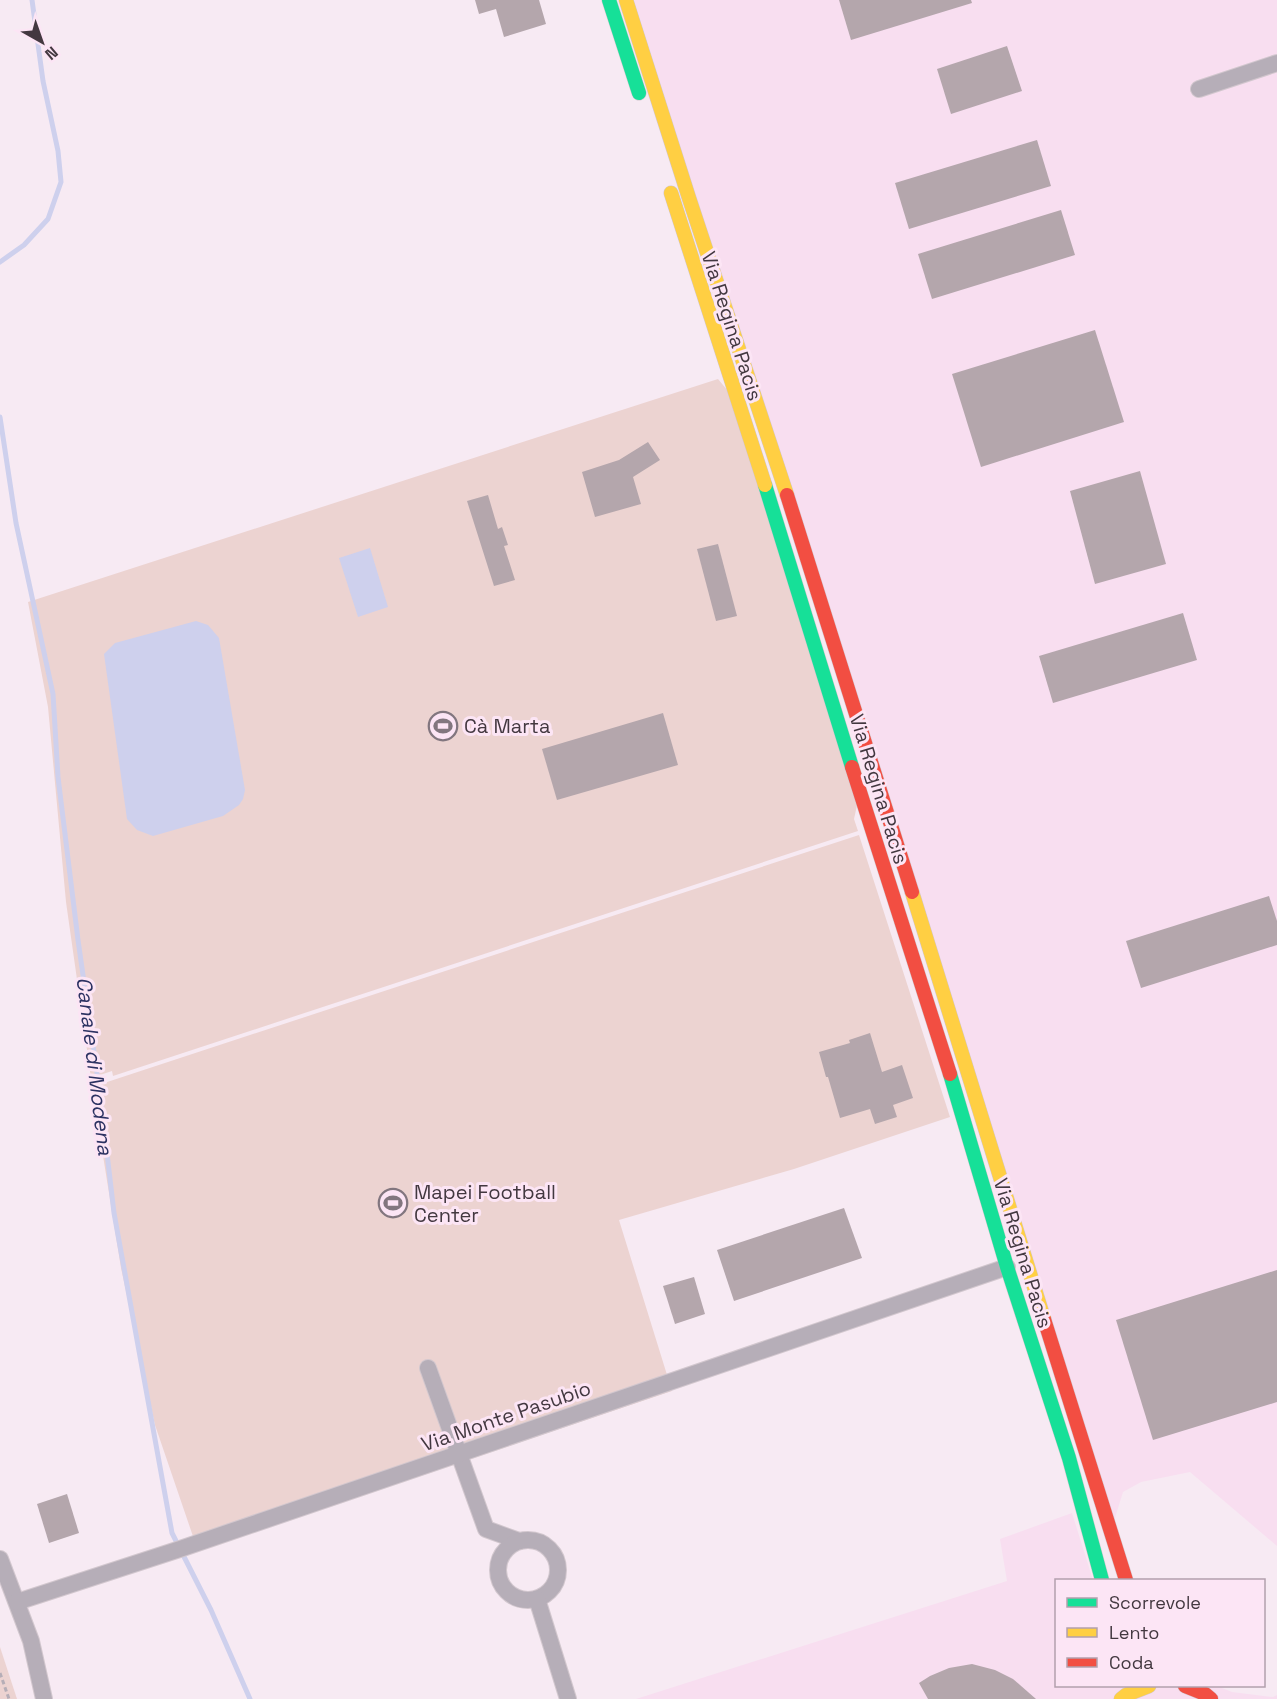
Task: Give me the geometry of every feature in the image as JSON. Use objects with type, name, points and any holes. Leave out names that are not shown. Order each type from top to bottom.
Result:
[{"type":"street","points":[[609,0],[642,102]]},
{"type":"street","name":"Via Regina Pacis","points":[[626,0],[867,746],[1125,1579]]},
{"type":"street","points":[[1199,89],[1277,63]]},
{"type":"street","name":"Via Regina Pacis","points":[[668,182],[945,1057],[1007,1267],[1069,1458],[1101,1579]]},
{"type":"street","name":"Via Monte Pasubio","points":[[17,1602],[1007,1267]]},
{"type":"street","points":[[428,1368],[486,1529],[519,1541]]},
{"type":"street","points":[[529,1539],[539,1541],[548,1547],[558,1562],[559,1572],[552,1589],[537,1599],[516,1598],[507,1592],[497,1574],[502,1553],[509,1545],[519,1541],[529,1539]]},
{"type":"street","points":[[0,1559],[31,1641],[44,1699]]},
{"type":"street","points":[[537,1599],[568,1699]]},
{"type":"street","points":[[1121,1699],[1146,1687]]},
{"type":"street","points":[[1187,1687],[1211,1697]]},
{"type":"path","points":[[0,1673],[9,1699]]},
{"type":"shaded area","points":[[634,0],[1277,0],[1277,1546],[1190,1472],[1141,1482],[1123,1492],[1114,1521]]},
{"type":"shaded area","name":"Cà Marta","points":[[718,379],[743,409],[863,778],[854,819],[858,831],[113,1076],[112,1071],[91,1078],[66,902],[48,707],[28,602]]},
{"type":"shaded area","name":"Mapei Football Center","points":[[859,835],[950,1117],[794,1169],[619,1220],[672,1391],[198,1551],[155,1425],[121,1268],[92,1087]]},
{"type":"shaded area","points":[[1072,1513],[1093,1579],[1055,1579],[1055,1687],[1220,1687],[1232,1692],[1273,1697],[1277,1695],[1277,1699],[636,1699],[1007,1581],[1000,1539]]},
{"type":"shaded area","points":[[0,1647],[17,1699],[0,1699]]},
{"type":"water","points":[[370,548],[388,607],[358,617],[339,558]]},
{"type":"water","points":[[196,621],[208,625],[219,638],[245,790],[239,805],[223,816],[153,836],[137,830],[127,819],[104,654],[115,643]]},
{"type":"building","points":[[475,0],[539,0],[546,24],[504,37],[496,9],[479,14]]},
{"type":"building","points":[[839,0],[971,0],[972,3],[851,40]]},
{"type":"building","points":[[1007,46],[1022,91],[951,114],[937,69]]},
{"type":"building","points":[[1037,140],[1051,186],[909,229],[895,183]]},
{"type":"building","points":[[1061,210],[1075,255],[932,299],[918,254]]},
{"type":"building","points":[[1095,330],[1124,422],[981,467],[952,374]]},
{"type":"building","points":[[648,442],[660,460],[633,477],[641,504],[595,517],[582,472],[619,460]]},
{"type":"building","points":[[1140,471],[1166,564],[1095,584],[1070,491]]},
{"type":"building","points":[[488,495],[498,529],[502,527],[508,545],[504,546],[515,580],[494,586],[467,501]]},
{"type":"building","points":[[718,544],[737,616],[716,621],[697,549]]},
{"type":"building","points":[[1183,613],[1197,660],[1053,703],[1039,656]]},
{"type":"building","points":[[663,713],[678,765],[557,800],[542,749]]},
{"type":"building","points":[[1269,896],[1277,921],[1277,945],[1141,988],[1126,941]]},
{"type":"building","points":[[870,1033],[882,1072],[902,1065],[913,1098],[893,1105],[897,1117],[875,1124],[870,1109],[840,1118],[819,1052],[850,1043],[849,1040]]},
{"type":"building","points":[[844,1208],[862,1258],[734,1301],[717,1250]]},
{"type":"building","points":[[1277,1270],[1277,1402],[1153,1440],[1116,1320]]},
{"type":"building","points":[[694,1277],[705,1314],[675,1324],[663,1286]]},
{"type":"building","points":[[67,1494],[79,1533],[49,1543],[37,1504]]},
{"type":"building","points":[[972,1664],[995,1670],[1013,1679],[1036,1699],[928,1699],[919,1683],[949,1668]]},
{"type":"waterway","name":"Canale di Modena","points":[[0,262],[24,245],[48,219],[61,182],[58,151],[43,81],[32,0]]},
{"type":"waterway","name":"Canale di Modena","points":[[0,417],[16,523],[53,694],[58,777],[114,1213],[172,1533],[211,1610],[250,1699]]},
{"type":"traffic: fast","points":[[609,0],[639,93]]},
{"type":"traffic: fast","points":[[765,485],[852,767]]},
{"type":"traffic: fast","points":[[950,1074],[1007,1267],[1069,1458],[1102,1579]]},
{"type":"traffic: slow","points":[[626,0],[787,495]]},
{"type":"traffic: slow","points":[[671,193],[765,485]]},
{"type":"traffic: slow","points":[[912,892],[1044,1319]]},
{"type":"traffic: slow","points":[[1121,1699],[1146,1687]]},
{"type":"traffic: jam","points":[[787,495],[912,892]]},
{"type":"traffic: jam","points":[[852,767],[950,1074]]},
{"type":"traffic: jam","points":[[1044,1319],[1126,1579]]},
{"type":"traffic: jam","points":[[1188,1687],[1211,1699]]},
{"type":"place","name":"Cà Marta","points":[[443,726]]},
{"type":"place","name":"Mapei Football Center","points":[[393,1203]]}]
